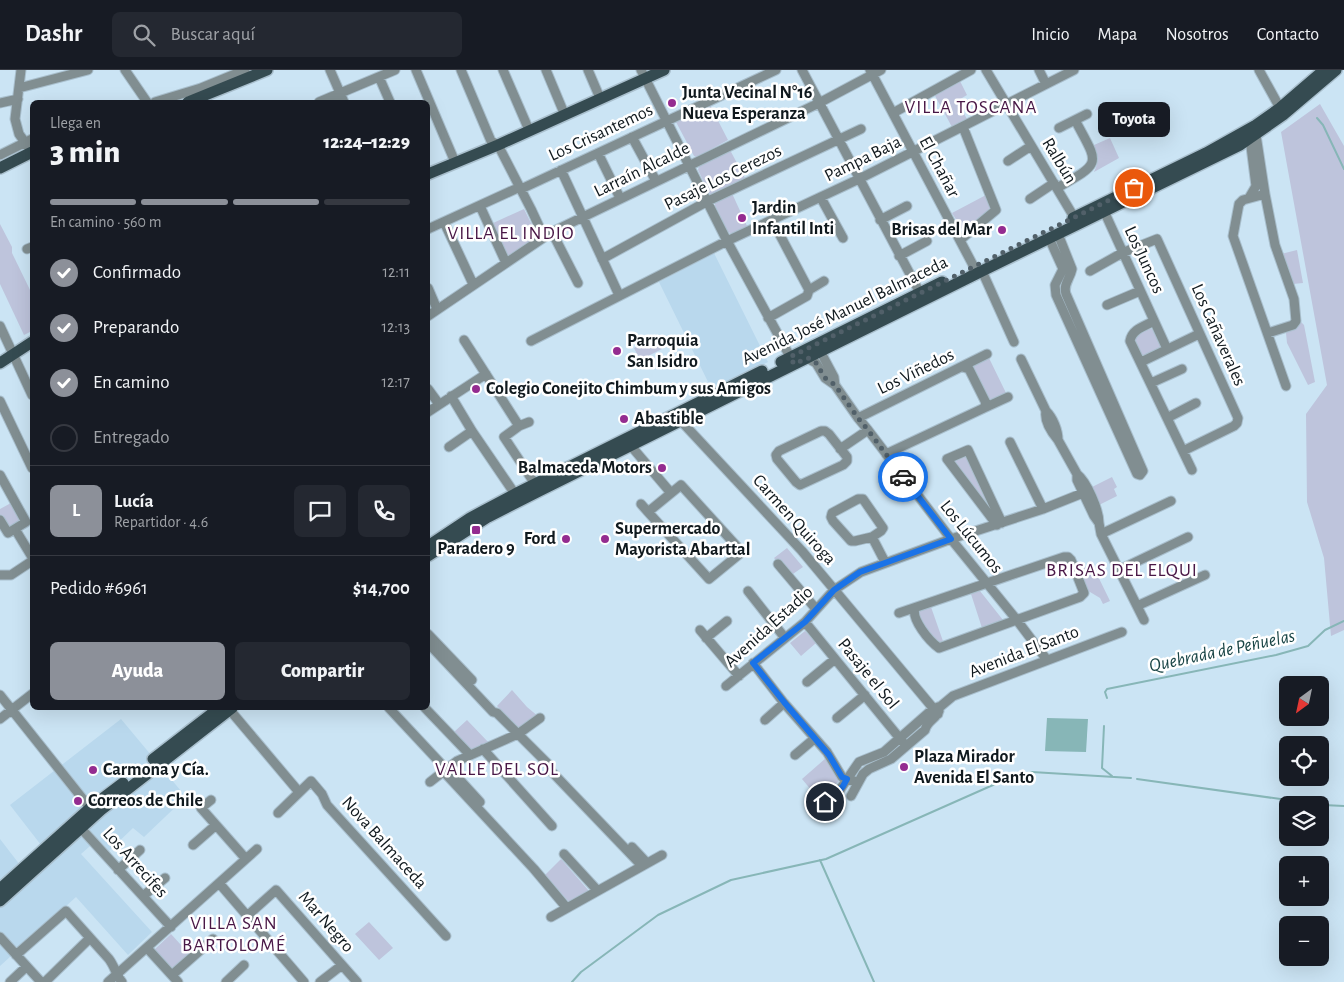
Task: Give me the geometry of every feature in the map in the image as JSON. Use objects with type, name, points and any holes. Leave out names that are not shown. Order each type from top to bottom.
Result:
[{"type":"main road","points":[[193,100],[267,70]]},
{"type":"main road","points":[[430,173],[498,145],[600,98],[643,74],[664,70]]},
{"type":"main road","points":[[1314,84],[1319,70]]},
{"type":"main road","name":"Avenida José Manuel Balmaceda","points":[[430,555],[488,517],[681,421],[792,360],[808,358],[819,348],[920,293],[1054,236],[1253,137],[1283,115],[1314,84],[1324,70]]},
{"type":"main road","name":"Avenida José Manuel Balmaceda","points":[[430,545],[470,518],[535,484],[792,360],[968,278],[978,269],[1074,217],[1206,153],[1256,125],[1336,70]]},
{"type":"main road","points":[[1314,84],[1344,72]]},
{"type":"main road","points":[[0,168],[30,153]]},
{"type":"main road","points":[[0,363],[30,343]]},
{"type":"main road","points":[[0,901],[78,825],[90,808],[224,710]]},
{"type":"main road","points":[[0,890],[78,825],[124,792],[225,710]]},
{"type":"street","points":[[0,155],[29,141],[19,134],[15,119],[21,70]]},
{"type":"street","points":[[19,88],[88,70]]},
{"type":"street","points":[[125,70],[146,100]]},
{"type":"street","points":[[162,100],[201,88],[245,70]]},
{"type":"street","points":[[330,70],[343,100]]},
{"type":"street","points":[[324,100],[395,70]]},
{"type":"street","points":[[416,70],[429,100]]},
{"type":"street","points":[[461,70],[492,141],[498,145],[544,237]]},
{"type":"street","points":[[503,70],[528,130]]},
{"type":"street","points":[[546,70],[564,114]]},
{"type":"street","points":[[588,70],[600,98]]},
{"type":"street","name":"Los Crisantemos","points":[[430,228],[561,170],[776,70]]},
{"type":"street","points":[[802,70],[920,293]]},
{"type":"street","points":[[893,113],[972,70]]},
{"type":"street","name":"Ralbún","points":[[986,70],[1074,217]]},
{"type":"street","points":[[1039,70],[1046,84]]},
{"type":"street","name":"Pampa Baja","points":[[531,341],[727,241],[859,180],[1074,70]]},
{"type":"street","points":[[1260,70],[1280,108]]},
{"type":"street","name":"Larraín Alcalde","points":[[430,314],[472,284],[552,232],[819,103],[874,71]]},
{"type":"street","name":"El Chañar","points":[[874,71],[913,152],[960,240],[978,269],[1014,342]]},
{"type":"street","points":[[643,74],[727,241],[792,360]]},
{"type":"street","points":[[379,77],[389,100]]},
{"type":"street","points":[[0,103],[18,99]]},
{"type":"street","points":[[430,103],[455,162]]},
{"type":"street","points":[[1059,128],[1087,114]]},
{"type":"street","points":[[1030,199],[1087,171],[1093,161],[1092,152],[1075,120]]},
{"type":"street","points":[[960,240],[996,210],[963,127]]},
{"type":"street","name":"Pasaje Los Cerezos","points":[[602,258],[708,201],[861,129]]},
{"type":"street","points":[[632,137],[656,181]]},
{"type":"street","points":[[1253,137],[1275,245],[1294,299],[1296,321],[1293,325],[1268,333]]},
{"type":"street","points":[[1249,198],[1256,186],[1253,137]]},
{"type":"street","points":[[1008,160],[1031,146]]},
{"type":"street","points":[[598,153],[620,198]]},
{"type":"street","points":[[561,170],[620,295]]},
{"type":"street","points":[[1265,194],[1249,198],[1240,204],[1233,236],[1286,386]]},
{"type":"street","points":[[821,198],[843,238]]},
{"type":"street","points":[[480,206],[506,262]]},
{"type":"street","points":[[880,220],[907,206]]},
{"type":"street","name":"Los Juncos","points":[[1104,211],[1168,349]]},
{"type":"street","points":[[772,220],[809,290]]},
{"type":"street","points":[[444,222],[472,284]]},
{"type":"street","points":[[552,232],[578,283]]},
{"type":"street","points":[[1054,236],[1063,269],[1055,289],[1070,316],[1115,417],[1143,472],[1140,475],[1137,474],[1115,417]]},
{"type":"street","name":"Los Cañaverales","points":[[1122,253],[1157,239],[1238,418],[1234,426],[1183,451]]},
{"type":"street","points":[[899,256],[928,241]]},
{"type":"street","points":[[1090,271],[1122,253]]},
{"type":"street","points":[[768,318],[807,296],[809,290],[824,281]]},
{"type":"street","points":[[1108,305],[1140,291]]},
{"type":"street","points":[[430,293],[437,309]]},
{"type":"street","name":"Los Juncos","points":[[1154,321],[1137,330],[1130,337],[1130,341],[1192,470]]},
{"type":"street","points":[[0,326],[30,390]]},
{"type":"street","points":[[1141,362],[1199,334]]},
{"type":"street","points":[[464,340],[519,426]]},
{"type":"street","name":"Los Lúcumos","points":[[819,348],[834,377],[835,385]]},
{"type":"street","name":"Los Viñedos","points":[[858,418],[987,354]]},
{"type":"street","name":"Los Lúcumos","points":[[808,358],[816,363],[825,378],[835,385],[951,539],[1047,660]]},
{"type":"street","points":[[1022,359],[1046,411],[1045,416],[1053,435],[1082,479],[1099,515],[1101,534],[1144,620]]},
{"type":"street","points":[[963,367],[969,369],[986,403],[984,408]]},
{"type":"street","points":[[1151,384],[1182,369]]},
{"type":"street","points":[[430,411],[486,374]]},
{"type":"street","points":[[430,391],[439,404]]},
{"type":"street","points":[[451,396],[472,431],[515,494]]},
{"type":"street","points":[[886,454],[1008,397]]},
{"type":"street","points":[[0,401],[30,464]]},
{"type":"street","points":[[1167,418],[1196,403]]},
{"type":"street","name":"Carmen Quiroga","points":[[681,421],[802,551],[937,710]]},
{"type":"street","points":[[529,422],[519,426],[504,437],[535,484]]},
{"type":"street","points":[[840,449],[868,430]]},
{"type":"street","points":[[448,448],[472,431]]},
{"type":"street","points":[[821,431],[829,434],[840,449],[847,457],[847,462],[800,485],[776,455],[779,451],[821,431]]},
{"type":"street","points":[[1010,442],[1043,509]]},
{"type":"street","points":[[631,446],[671,493]]},
{"type":"street","points":[[968,450],[999,524],[947,460],[968,450]]},
{"type":"street","points":[[1077,474],[1077,480],[1083,493],[1094,516],[1100,523]]},
{"type":"street","points":[[0,475],[26,522],[8,533],[0,520]]},
{"type":"street","points":[[641,504],[648,512],[709,578],[742,552],[681,485],[648,512]]},
{"type":"street","name":"Avenida Estadio","points":[[726,686],[805,622],[834,590],[860,572],[951,539],[1043,509],[1083,493]]},
{"type":"street","points":[[858,499],[863,499],[883,528],[872,537],[855,542],[848,539],[832,521],[832,513],[858,499]]},
{"type":"street","points":[[1101,534],[1171,501]]},
{"type":"street","points":[[15,528],[30,554]]},
{"type":"street","points":[[1119,570],[1188,536]]},
{"type":"street","points":[[872,537],[885,562]]},
{"type":"street","points":[[899,613],[1064,557],[1068,557],[1071,560],[1084,593],[1080,597],[939,648],[914,619],[915,608]]},
{"type":"street","points":[[0,575],[11,575],[30,562]]},
{"type":"street","points":[[778,564],[816,609]]},
{"type":"street","points":[[1137,606],[1205,575]]},
{"type":"street","points":[[748,591],[785,638]]},
{"type":"street","points":[[706,638],[727,621]]},
{"type":"street","name":"Pasaje el Sol","points":[[805,622],[906,746]]},
{"type":"street","points":[[700,630],[739,676]]},
{"type":"street","name":"Avenida El Santo","points":[[825,802],[837,794],[844,786],[859,762],[884,752],[953,696],[1122,632]]},
{"type":"street","points":[[433,646],[467,679],[493,712],[497,713],[550,766],[555,767],[582,799],[645,865]]},
{"type":"street","points":[[807,682],[835,659]]},
{"type":"street","points":[[753,663],[829,755],[842,777],[858,782]]},
{"type":"street","points":[[0,695],[90,808]]},
{"type":"street","points":[[837,718],[865,695]]},
{"type":"street","points":[[0,719],[30,696]]},
{"type":"street","points":[[765,720],[784,702]]},
{"type":"street","points":[[229,710],[299,792],[278,813]]},
{"type":"street","points":[[392,710],[493,821],[536,863],[534,870],[566,907]]},
{"type":"street","points":[[427,710],[470,755]]},
{"type":"street","name":"Avenida El Santo","points":[[851,796],[863,774],[869,769],[891,759],[925,730],[926,725],[937,710]]},
{"type":"street","points":[[430,782],[456,761],[518,734],[540,718]]},
{"type":"street","points":[[795,755],[814,739]]},
{"type":"street","points":[[483,749],[552,826]]},
{"type":"street","name":"Nova Balmaceda","points":[[299,792],[311,781],[322,794],[327,805],[446,936]]},
{"type":"street","points":[[212,800],[202,808],[246,859]]},
{"type":"street","name":"Los Arrecifes","points":[[78,825],[170,927]]},
{"type":"street","points":[[193,845],[216,826]]},
{"type":"street","points":[[108,982],[119,979],[147,948],[257,849]]},
{"type":"street","points":[[118,870],[140,850]]},
{"type":"street","points":[[564,854],[597,890]]},
{"type":"street","points":[[551,917],[662,855]]},
{"type":"street","points":[[143,896],[165,878]]},
{"type":"street","points":[[219,883],[304,982]]},
{"type":"street","name":"Mar Negro","points":[[247,916],[276,890],[356,982]]},
{"type":"street","points":[[16,955],[66,912],[113,964],[119,979]]},
{"type":"street","points":[[0,937],[41,982]]},
{"type":"street","points":[[44,982],[90,938]]},
{"type":"street","points":[[147,948],[175,979],[213,939]]},
{"type":"street","points":[[226,982],[244,965]]},
{"type":"street","points":[[320,982],[342,965]]},
{"type":"street","points":[[10,982],[26,967]]},
{"type":"shaded area","points":[[960,81],[967,95],[957,101],[967,119],[952,127],[934,94]]},
{"type":"shaded area","name":"Quebrada de Peñuelas","points":[[1320,104],[1344,146],[1344,630],[1331,636],[1324,558],[1307,502],[1306,414],[1327,385],[1281,132]]},
{"type":"shaded area","points":[[710,105],[728,140],[697,157],[694,156],[676,122]]},
{"type":"shaded area","points":[[1110,138],[1119,158],[1094,172],[1097,159],[1094,145]]},
{"type":"shaded area","points":[[730,150],[746,180],[730,189],[747,226],[732,234],[728,232],[698,170],[699,166]]},
{"type":"shaded area","points":[[986,195],[993,210],[965,234],[952,213]]},
{"type":"shaded area","points":[[524,209],[538,237],[507,258],[491,224]]},
{"type":"shaded area","points":[[0,224],[30,290],[30,332],[24,335],[0,284]]},
{"type":"shaded area","points":[[1297,250],[1303,283],[1293,284],[1281,254]]},
{"type":"shaded area","points":[[714,253],[768,362],[712,390],[659,282]]},
{"type":"shaded area","points":[[1300,321],[1304,325],[1315,382],[1308,385],[1287,343],[1286,333],[1295,328]]},
{"type":"shaded area","points":[[1152,329],[1162,349],[1144,359],[1132,340],[1133,336]]},
{"type":"shaded area","points":[[656,337],[662,349],[640,360],[634,348]]},
{"type":"shaded area","points":[[988,356],[1007,395],[991,402],[971,364]]},
{"type":"shaded area","points":[[967,453],[996,519],[952,461]]},
{"type":"shaded area","points":[[1112,477],[1117,487],[1114,489],[1117,496],[1099,505],[1090,488]]},
{"type":"shaded area","points":[[11,503],[22,521],[9,529],[0,515],[0,509]]},
{"type":"shaded area","points":[[787,548],[803,567],[790,576],[774,558]]},
{"type":"shaded area","points":[[1092,564],[1110,601],[1103,604],[1100,598],[1085,589],[1077,570]]},
{"type":"shaded area","points":[[980,591],[1003,620],[982,628],[971,594]]},
{"type":"shaded area","points":[[931,607],[944,644],[939,645],[916,617],[917,611]]},
{"type":"shaded area","points":[[805,631],[816,643],[801,656],[790,643]]},
{"type":"shaded area","points":[[512,690],[539,717],[520,730],[497,706]]},
{"type":"shaded area","points":[[1047,718],[1088,719],[1086,752],[1045,751]]},
{"type":"shaded area","points":[[121,719],[186,797],[144,837],[133,828],[109,851],[98,839],[81,854],[152,932],[128,955],[76,897],[0,966],[0,839],[20,865],[41,845],[10,805]]},
{"type":"shaded area","points":[[467,720],[490,744],[473,751],[454,732]]},
{"type":"shaded area","points":[[826,758],[839,781],[829,791],[817,797],[802,779]]},
{"type":"shaded area","points":[[561,859],[589,891],[569,902],[545,875]]},
{"type":"shaded area","points":[[369,922],[393,948],[379,960],[355,934]]},
{"type":"shaded area","points":[[171,934],[191,956],[173,971],[154,950]]},
{"type":"waterway","name":"Quebrada de Peñuelas","points":[[1317,118],[1323,125],[1344,169]]},
{"type":"waterway","name":"Quebrada de Peñuelas","points":[[1107,698],[1105,692],[1107,689],[1276,655],[1308,646],[1325,630],[1344,621]]},
{"type":"waterway","points":[[1104,726],[1102,768],[1112,776]]},
{"type":"waterway","points":[[572,982],[581,972],[658,915],[731,880],[826,859],[1002,781],[1032,772],[1131,778]]},
{"type":"waterway","points":[[1137,779],[1323,805],[1344,806]]},
{"type":"waterway","points":[[820,860],[874,982]]},
{"type":"way so far","points":[[903,477],[835,385],[825,378],[816,363],[808,358],[794,364],[790,357],[1134,188]]},
{"type":"place","name":"Junta Vecinal N°16 Nueva Esperanza","points":[[672,103]]},
{"type":"place","name":"Toyota","points":[[1134,188]]},
{"type":"place","name":"Jardin Infantil Inti","points":[[742,218]]},
{"type":"place","name":"Brisas del Mar","points":[[1002,230]]},
{"type":"place","name":"Parroquia San Isidro","points":[[617,351]]},
{"type":"place","name":"Colegio Conejito Chimbum y sus Amigos","points":[[476,389]]},
{"type":"place","name":"Abastible","points":[[624,419]]},
{"type":"place","name":"Balmaceda Motors","points":[[662,468]]},
{"type":"place","name":"Paradero 9","points":[[476,530]]},
{"type":"place","name":"Ford","points":[[566,539]]},
{"type":"place","name":"Supermercado Mayorista Abarttal","points":[[605,539]]},
{"type":"place","name":"Plaza Mirador Avenida El Santo","points":[[904,767]]},
{"type":"place","name":"Carmona y Cía.","points":[[93,770]]},
{"type":"place","name":"Correos de Chile","points":[[78,801]]},
{"type":"district","name":"VILLA TOSCANA","points":[[971,107]]},
{"type":"district","name":"VILLA EL INDIO","points":[[511,233]]},
{"type":"district","name":"BRISAS DEL ELQUI","points":[[1122,570]]},
{"type":"district","name":"VALLE DEL SOL","points":[[497,769]]},
{"type":"district","name":"VILLA SAN BARTOLOMÉ","points":[[234,934]]},
{"type":"route","points":[[825,802],[837,794],[847,779],[842,777],[829,755],[753,663],[805,622],[834,590],[860,572],[951,539],[903,477]]}]
